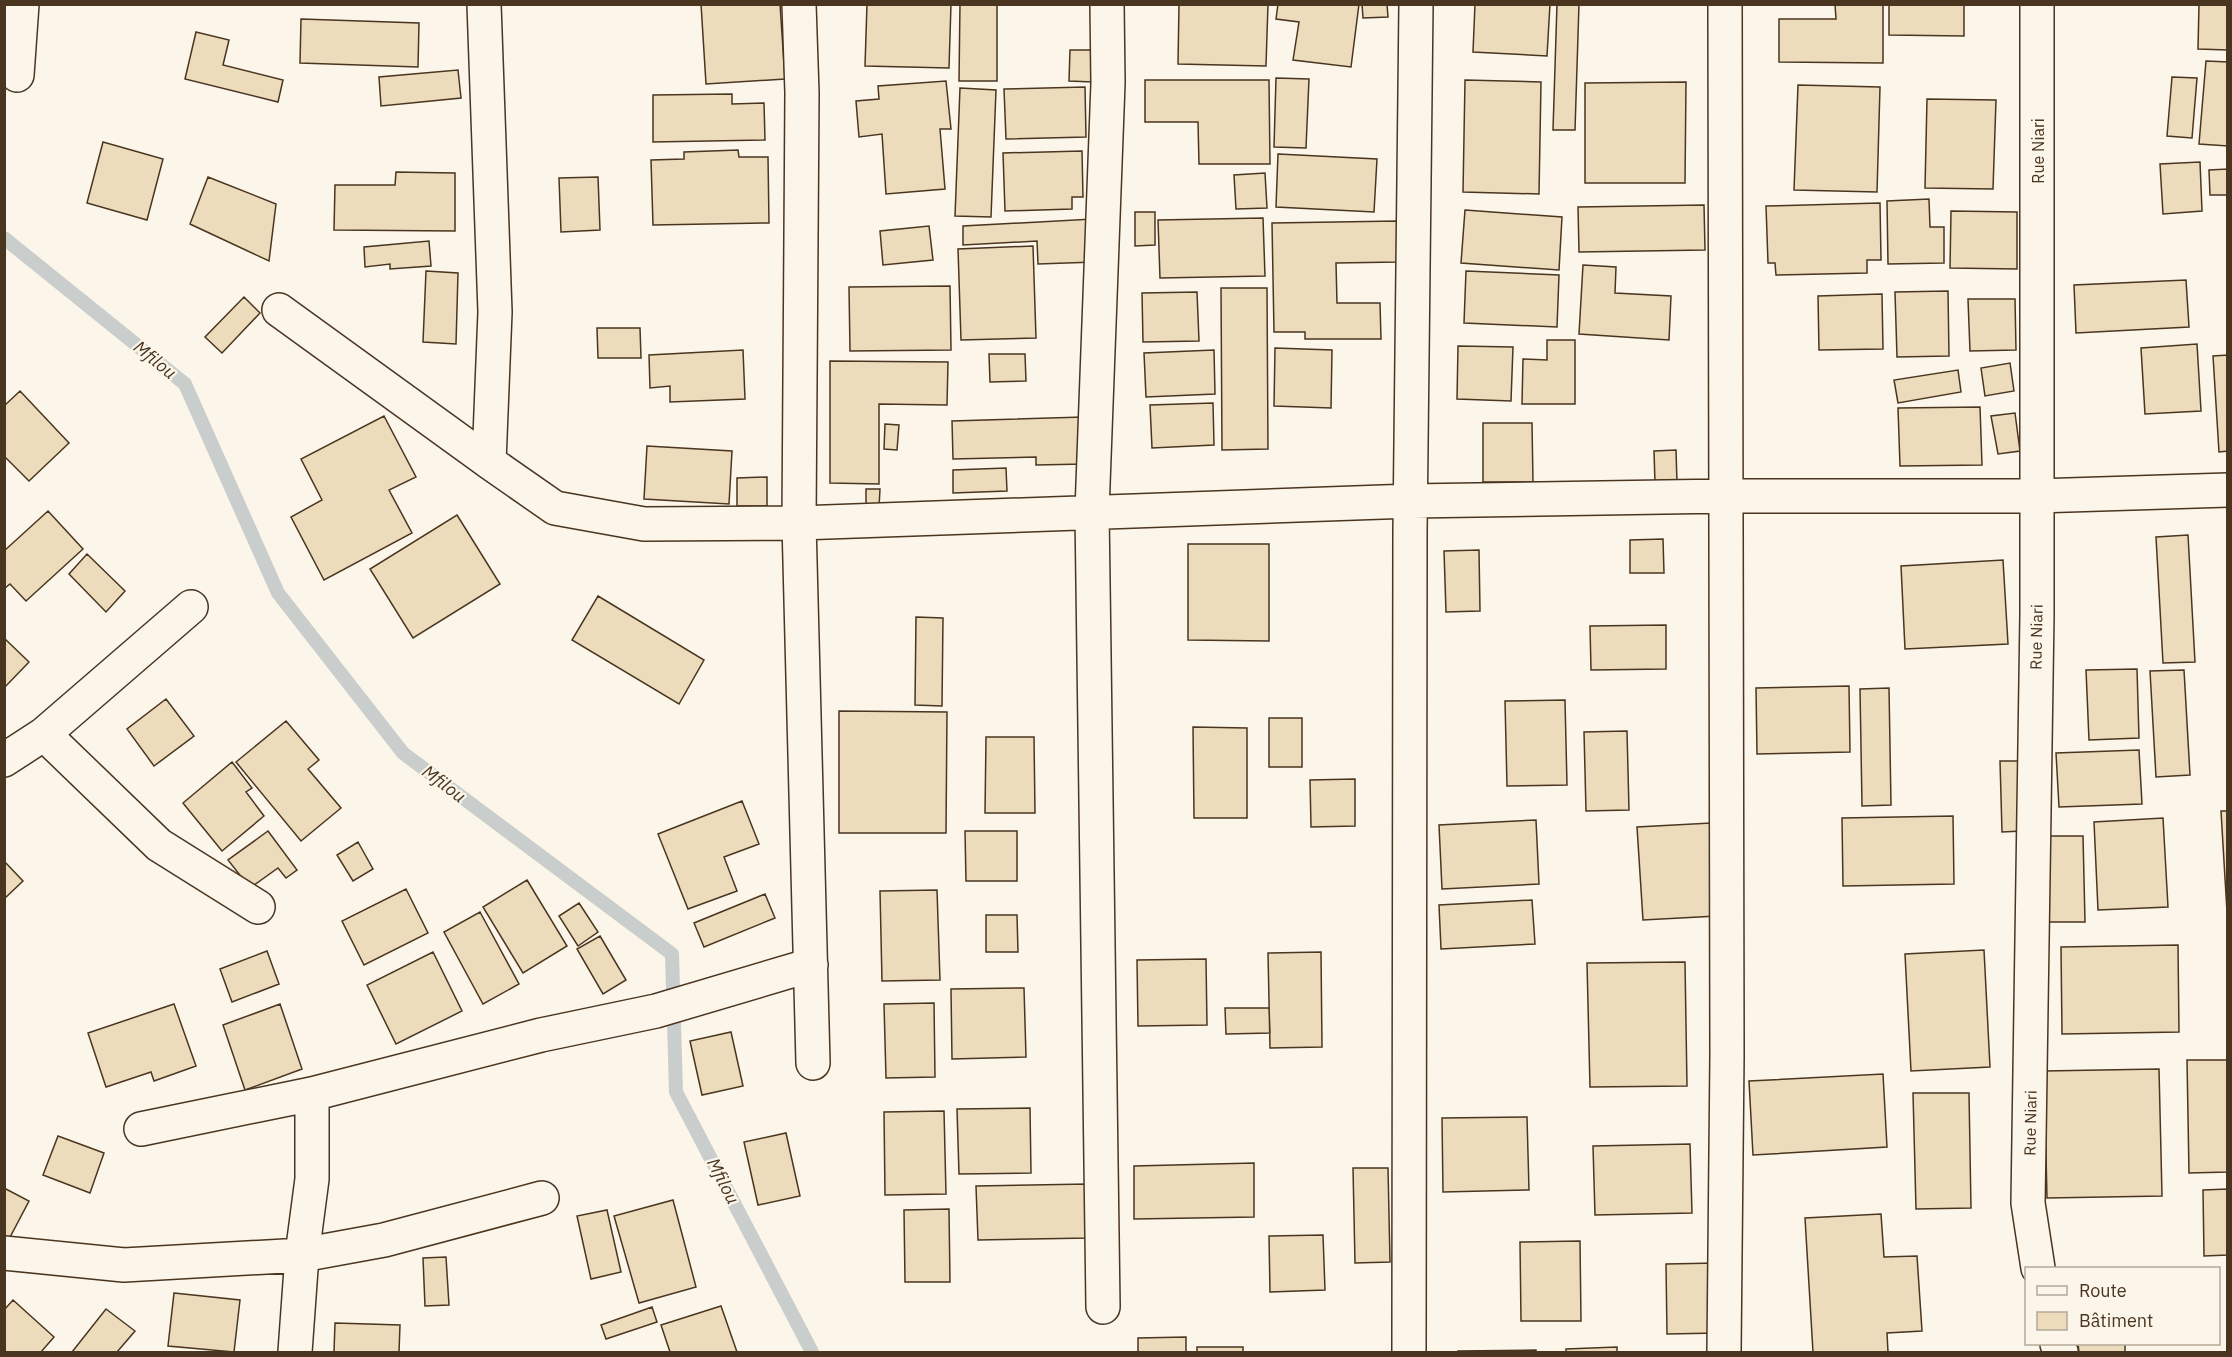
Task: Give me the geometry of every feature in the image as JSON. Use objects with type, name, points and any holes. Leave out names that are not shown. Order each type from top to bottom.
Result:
[{"type":"street","points":[[17,75],[22,4]]},
{"type":"street","points":[[484,4],[495,312],[489,462]]},
{"type":"street","points":[[799,4],[802,93],[800,523],[813,1063]]},
{"type":"street","points":[[1104,1307],[1092,511],[1108,82],[1107,4]]},
{"type":"street","points":[[1409,1353],[1411,501],[1416,4]]},
{"type":"street","points":[[1724,1353],[1725,4]]},
{"type":"street","name":"Rue Niari","points":[[2037,4],[2037,614],[2028,1203],[2038,1267]]},
{"type":"street","points":[[279,310],[555,508],[644,524],[800,523],[1411,501],[1726,496],[2036,496],[2228,490]]},
{"type":"street","points":[[4,760],[44,734],[191,607]]},
{"type":"street","points":[[44,734],[159,845],[258,907]]},
{"type":"street","points":[[141,1129],[312,1094],[541,1035],[656,1011],[811,965]]},
{"type":"street","points":[[295,1353],[302,1256],[312,1179],[312,1094]]},
{"type":"street","points":[[4,1253],[124,1265],[302,1256],[384,1240],[542,1198]]},
{"type":"building","points":[[701,4],[780,4],[785,79],[706,84]]},
{"type":"building","points":[[867,4],[951,4],[949,68],[865,66]]},
{"type":"building","points":[[960,4],[997,4],[997,81],[959,81]]},
{"type":"building","points":[[1179,4],[1268,4],[1266,66],[1178,64]]},
{"type":"building","points":[[1278,4],[1359,4],[1351,67],[1293,60],[1299,22],[1276,19]]},
{"type":"building","points":[[1362,4],[1387,4],[1388,17],[1363,18]]},
{"type":"building","points":[[1475,4],[1550,4],[1547,56],[1473,52]]},
{"type":"building","points":[[1557,4],[1579,4],[1575,130],[1553,130]]},
{"type":"building","points":[[1835,4],[1883,4],[1883,63],[1779,62],[1779,19],[1836,19]]},
{"type":"building","points":[[1889,4],[1964,4],[1964,36],[1889,35]]},
{"type":"building","points":[[2199,4],[2228,4],[2228,50],[2198,49]]},
{"type":"building","points":[[301,19],[419,23],[418,67],[300,63]]},
{"type":"building","points":[[196,32],[229,40],[223,65],[283,80],[278,102],[185,79]]},
{"type":"building","points":[[1070,50],[1094,50],[1093,82],[1069,81]]},
{"type":"building","points":[[2206,61],[2228,62],[2228,146],[2199,144]]},
{"type":"building","points":[[458,70],[461,98],[381,106],[379,77]]},
{"type":"building","points":[[2172,77],[2197,78],[2192,138],[2167,136]]},
{"type":"building","points":[[1276,78],[1309,79],[1306,148],[1274,147]]},
{"type":"building","points":[[1145,80],[1269,80],[1270,164],[1199,164],[1198,122],[1145,122]]},
{"type":"building","points":[[1465,80],[1541,82],[1539,194],[1463,192]]},
{"type":"building","points":[[946,81],[951,129],[940,129],[945,189],[886,194],[882,134],[859,137],[856,101],[879,99],[878,86]]},
{"type":"building","points":[[1686,82],[1685,183],[1585,183],[1585,83]]},
{"type":"building","points":[[1798,85],[1880,87],[1877,192],[1794,190]]},
{"type":"building","points":[[1085,87],[1086,137],[1006,139],[1004,89]]},
{"type":"building","points":[[960,88],[996,90],[991,217],[955,216]]},
{"type":"building","points":[[732,94],[732,104],[764,103],[765,140],[653,142],[653,95]]},
{"type":"building","points":[[1927,99],[1996,100],[1993,189],[1925,188]]},
{"type":"building","points":[[103,142],[163,159],[147,220],[87,203]]},
{"type":"building","points":[[738,150],[739,157],[768,157],[769,223],[653,225],[651,160],[684,159],[684,152]]},
{"type":"building","points":[[1082,151],[1083,197],[1072,197],[1072,209],[1005,211],[1003,153]]},
{"type":"building","points":[[1278,154],[1377,159],[1374,212],[1276,207]]},
{"type":"building","points":[[2200,162],[2202,211],[2163,214],[2160,164]]},
{"type":"building","points":[[2228,169],[2228,195],[2210,195],[2209,170]]},
{"type":"building","points":[[396,172],[455,173],[455,231],[334,230],[335,185],[395,185]]},
{"type":"building","points":[[1265,173],[1267,208],[1236,209],[1234,175]]},
{"type":"building","points":[[208,177],[276,204],[269,261],[190,224]]},
{"type":"building","points":[[598,177],[600,230],[561,232],[559,178]]},
{"type":"building","points":[[1929,199],[1930,227],[1944,227],[1944,263],[1888,264],[1887,201]]},
{"type":"building","points":[[1880,203],[1881,260],[1867,260],[1867,273],[1776,275],[1775,263],[1768,263],[1766,206]]},
{"type":"building","points":[[1704,205],[1705,250],[1579,252],[1578,207]]},
{"type":"building","points":[[1465,210],[1562,217],[1559,270],[1461,263]]},
{"type":"building","points":[[1951,211],[2017,212],[2017,269],[1950,268]]},
{"type":"building","points":[[1135,212],[1155,212],[1155,245],[1135,246]]},
{"type":"building","points":[[1263,218],[1265,276],[1160,278],[1158,220]]},
{"type":"building","points":[[1093,219],[1095,262],[1038,264],[1037,241],[963,245],[963,226]]},
{"type":"building","points":[[1398,221],[1398,262],[1336,263],[1337,303],[1380,303],[1381,339],[1305,339],[1305,332],[1274,332],[1272,223]]},
{"type":"building","points":[[929,226],[933,260],[883,265],[880,231]]},
{"type":"building","points":[[429,241],[431,266],[390,269],[390,264],[365,267],[364,247]]},
{"type":"building","points":[[1033,246],[1036,338],[961,340],[958,249]]},
{"type":"building","points":[[1583,265],[1616,267],[1615,293],[1671,296],[1669,340],[1579,334]]},
{"type":"building","points":[[426,271],[458,273],[456,344],[423,342]]},
{"type":"building","points":[[1466,271],[1559,275],[1557,327],[1464,323]]},
{"type":"building","points":[[2186,280],[2189,327],[2076,333],[2074,285]]},
{"type":"building","points":[[950,286],[951,350],[850,351],[849,287]]},
{"type":"building","points":[[1221,288],[1267,288],[1268,449],[1222,450]]},
{"type":"building","points":[[1948,291],[1949,356],[1897,357],[1895,292]]},
{"type":"building","points":[[1197,292],[1199,341],[1143,342],[1142,293]]},
{"type":"building","points":[[1882,294],[1883,349],[1819,350],[1818,296]]},
{"type":"building","points":[[244,297],[260,313],[222,353],[205,337]]},
{"type":"building","points":[[1968,299],[2015,299],[2016,350],[1970,351]]},
{"type":"building","points":[[597,328],[640,328],[641,358],[598,358]]},
{"type":"building","points":[[1547,340],[1575,340],[1575,404],[1522,404],[1523,359],[1547,360]]},
{"type":"building","points":[[2197,344],[2201,411],[2145,414],[2141,348]]},
{"type":"building","points":[[1458,346],[1513,347],[1511,401],[1457,399]]},
{"type":"building","points":[[1275,348],[1332,350],[1331,408],[1274,406]]},
{"type":"building","points":[[743,350],[745,399],[670,402],[670,386],[650,388],[649,355]]},
{"type":"building","points":[[1214,350],[1215,394],[1146,397],[1144,353]]},
{"type":"building","points":[[989,354],[1025,354],[1026,381],[990,382]]},
{"type":"building","points":[[2228,355],[2228,451],[2219,452],[2213,356]]},
{"type":"building","points":[[830,361],[948,362],[947,405],[879,404],[879,484],[830,483]]},
{"type":"building","points":[[2010,363],[2014,391],[1985,396],[1981,368]]},
{"type":"building","points":[[1958,370],[1961,392],[1898,403],[1894,380]]},
{"type":"building","points":[[20,391],[69,443],[29,481],[4,456],[4,406]]},
{"type":"building","points":[[1213,403],[1214,445],[1152,448],[1150,405]]},
{"type":"building","points":[[1980,407],[1982,465],[1900,466],[1898,408]]},
{"type":"building","points":[[2015,413],[2020,451],[1998,454],[1991,416]]},
{"type":"building","points":[[384,416],[416,477],[389,490],[412,533],[324,580],[291,517],[322,500],[301,459]]},
{"type":"building","points":[[1083,417],[1084,464],[1036,465],[1036,457],[953,459],[952,421]]},
{"type":"building","points":[[1483,423],[1532,423],[1533,482],[1483,482]]},
{"type":"building","points":[[885,424],[899,425],[897,450],[884,449]]},
{"type":"building","points":[[647,446],[732,451],[729,504],[644,499]]},
{"type":"building","points":[[1676,450],[1677,483],[1655,483],[1654,451]]},
{"type":"building","points":[[1006,468],[1007,491],[953,493],[953,470]]},
{"type":"building","points":[[767,477],[767,506],[737,506],[737,478]]},
{"type":"building","points":[[866,489],[880,489],[879,507],[866,506]]},
{"type":"building","points":[[48,511],[83,549],[26,601],[10,584],[4,589],[4,551]]},
{"type":"building","points":[[457,515],[500,584],[413,638],[370,569]]},
{"type":"building","points":[[2188,535],[2195,662],[2163,663],[2156,537]]},
{"type":"building","points":[[1663,539],[1664,573],[1630,573],[1630,540]]},
{"type":"building","points":[[1188,544],[1269,544],[1269,641],[1188,640]]},
{"type":"building","points":[[1479,550],[1480,611],[1446,612],[1444,551]]},
{"type":"building","points":[[87,554],[125,591],[106,612],[69,574]]},
{"type":"building","points":[[2003,560],[2008,644],[1905,649],[1901,566]]},
{"type":"building","points":[[598,596],[704,660],[679,704],[572,640]]},
{"type":"building","points":[[916,617],[943,618],[942,706],[915,705]]},
{"type":"building","points":[[1666,625],[1666,669],[1591,670],[1590,626]]},
{"type":"building","points":[[4,638],[29,662],[4,688]]},
{"type":"building","points":[[2137,669],[2139,738],[2089,740],[2086,670]]},
{"type":"building","points":[[2184,670],[2190,775],[2156,777],[2150,671]]},
{"type":"building","points":[[1849,686],[1850,752],[1757,754],[1756,688]]},
{"type":"building","points":[[1889,688],[1891,805],[1862,806],[1860,689]]},
{"type":"building","points":[[166,699],[194,736],[154,766],[127,729]]},
{"type":"building","points":[[1565,700],[1567,785],[1507,786],[1505,701]]},
{"type":"building","points":[[839,711],[947,712],[946,833],[839,833]]},
{"type":"building","points":[[1269,718],[1302,718],[1302,767],[1269,767]]},
{"type":"building","points":[[286,721],[319,760],[308,769],[341,808],[301,841],[236,762]]},
{"type":"building","points":[[1193,727],[1247,728],[1247,818],[1194,818]]},
{"type":"building","points":[[1627,731],[1629,810],[1586,811],[1584,732]]},
{"type":"building","points":[[986,737],[1034,737],[1035,813],[985,813]]},
{"type":"building","points":[[2139,750],[2142,804],[2059,807],[2056,753]]},
{"type":"building","points":[[2000,761],[2021,761],[2022,831],[2002,832]]},
{"type":"building","points":[[232,762],[252,788],[246,792],[264,816],[222,851],[183,803]]},
{"type":"building","points":[[1355,779],[1355,826],[1311,827],[1310,780]]},
{"type":"building","points":[[742,801],[759,844],[724,857],[737,891],[688,909],[658,834]]},
{"type":"building","points":[[2221,811],[2228,811],[2228,929]]},
{"type":"building","points":[[1953,816],[1954,884],[1843,886],[1842,818]]},
{"type":"building","points":[[2163,818],[2168,907],[2098,910],[2094,822]]},
{"type":"building","points":[[1536,820],[1539,884],[1442,889],[1439,825]]},
{"type":"building","points":[[1711,823],[1717,916],[1643,920],[1637,827]]},
{"type":"building","points":[[268,831],[297,870],[286,878],[278,868],[250,888],[228,860]]},
{"type":"building","points":[[965,831],[1017,831],[1017,881],[966,881]]},
{"type":"building","points":[[2047,836],[2083,836],[2085,922],[2049,922]]},
{"type":"building","points":[[358,842],[373,869],[353,881],[337,855]]},
{"type":"building","points":[[4,861],[23,881],[4,899]]},
{"type":"building","points":[[527,880],[567,946],[523,973],[483,907]]},
{"type":"building","points":[[406,889],[428,933],[364,965],[342,921]]},
{"type":"building","points":[[937,890],[940,980],[882,981],[880,891]]},
{"type":"building","points":[[765,894],[775,918],[704,947],[694,923]]},
{"type":"building","points":[[1532,900],[1535,944],[1441,949],[1439,905]]},
{"type":"building","points":[[579,903],[598,932],[578,946],[559,916]]},
{"type":"building","points":[[480,912],[519,984],[483,1004],[444,932]]},
{"type":"building","points":[[986,915],[1017,915],[1018,952],[986,952]]},
{"type":"building","points":[[600,936],[626,980],[603,994],[577,949]]},
{"type":"building","points":[[2178,945],[2179,1032],[2062,1034],[2061,947]]},
{"type":"building","points":[[1984,950],[1990,1067],[1911,1071],[1905,954]]},
{"type":"building","points":[[267,951],[279,984],[232,1002],[220,969]]},
{"type":"building","points":[[433,952],[462,1011],[396,1044],[367,985]]},
{"type":"building","points":[[1321,952],[1322,1047],[1270,1048],[1268,953]]},
{"type":"building","points":[[1206,959],[1207,1025],[1138,1026],[1137,960]]},
{"type":"building","points":[[1685,962],[1687,1086],[1590,1087],[1587,963]]},
{"type":"building","points":[[1024,988],[1026,1057],[952,1059],[951,989]]},
{"type":"building","points":[[934,1003],[935,1077],[886,1078],[884,1004]]},
{"type":"building","points":[[174,1004],[196,1066],[154,1081],[151,1072],[106,1087],[88,1033]]},
{"type":"building","points":[[280,1004],[302,1069],[245,1090],[223,1025]]},
{"type":"building","points":[[1225,1008],[1269,1008],[1270,1033],[1226,1034]]},
{"type":"building","points":[[731,1032],[743,1086],[702,1095],[690,1041]]},
{"type":"building","points":[[2187,1060],[2228,1060],[2228,1172],[2189,1173]]},
{"type":"building","points":[[2159,1069],[2162,1196],[2047,1198],[2044,1071]]},
{"type":"building","points":[[1883,1074],[1887,1147],[1753,1155],[1749,1081]]},
{"type":"building","points":[[1913,1093],[1969,1093],[1971,1208],[1916,1209]]},
{"type":"building","points":[[1030,1108],[1031,1173],[959,1174],[957,1109]]},
{"type":"building","points":[[944,1111],[946,1194],[885,1195],[884,1112]]},
{"type":"building","points":[[1527,1117],[1529,1190],[1443,1192],[1442,1118]]},
{"type":"building","points":[[786,1133],[800,1196],[758,1205],[744,1142]]},
{"type":"building","points":[[58,1136],[104,1153],[90,1193],[43,1175]]},
{"type":"building","points":[[1690,1144],[1692,1213],[1595,1215],[1593,1146]]},
{"type":"building","points":[[1254,1163],[1254,1217],[1134,1219],[1134,1166]]},
{"type":"building","points":[[1353,1168],[1388,1168],[1390,1262],[1355,1263]]},
{"type":"building","points":[[1088,1184],[1089,1238],[978,1240],[976,1186]]},
{"type":"building","points":[[4,1188],[29,1201],[8,1241],[4,1239]]},
{"type":"building","points":[[2228,1189],[2228,1255],[2204,1256],[2203,1190]]},
{"type":"building","points":[[673,1200],[696,1287],[639,1303],[614,1216]]},
{"type":"building","points":[[949,1209],[950,1282],[905,1282],[904,1210]]},
{"type":"building","points":[[607,1210],[621,1272],[591,1279],[577,1216]]},
{"type":"building","points":[[1881,1214],[1884,1257],[1917,1256],[1922,1331],[1887,1333],[1888,1352],[1813,1352],[1805,1218]]},
{"type":"building","points":[[1323,1235],[1325,1290],[1270,1292],[1269,1236]]},
{"type":"building","points":[[1580,1241],[1581,1321],[1521,1321],[1520,1242]]},
{"type":"building","points":[[446,1257],[449,1305],[425,1306],[423,1258]]},
{"type":"building","points":[[1717,1263],[1718,1333],[1667,1334],[1666,1264]]},
{"type":"building","points":[[174,1293],[240,1300],[234,1352],[168,1346]]},
{"type":"building","points":[[13,1300],[54,1337],[41,1352],[4,1352],[4,1310]]},
{"type":"building","points":[[721,1306],[737,1352],[670,1352],[661,1325]]},
{"type":"building","points":[[652,1307],[657,1322],[606,1339],[601,1325]]},
{"type":"building","points":[[106,1309],[135,1331],[117,1352],[72,1352]]},
{"type":"building","points":[[335,1323],[400,1325],[399,1352],[334,1352]]},
{"type":"building","points":[[1186,1337],[1186,1352],[1138,1352],[1138,1338]]},
{"type":"building","points":[[2078,1345],[2125,1345],[2125,1352],[2079,1352]]},
{"type":"building","points":[[1197,1347],[1243,1347],[1243,1352],[1197,1352]]},
{"type":"building","points":[[1617,1347],[1617,1352],[1566,1352],[1566,1349]]},
{"type":"building","points":[[1536,1350],[1536,1352],[1458,1352],[1458,1351]]},
{"type":"waterway","name":"Mfilou","points":[[4,238],[185,384],[278,593],[403,753],[672,954],[676,1092],[812,1352]]}]
